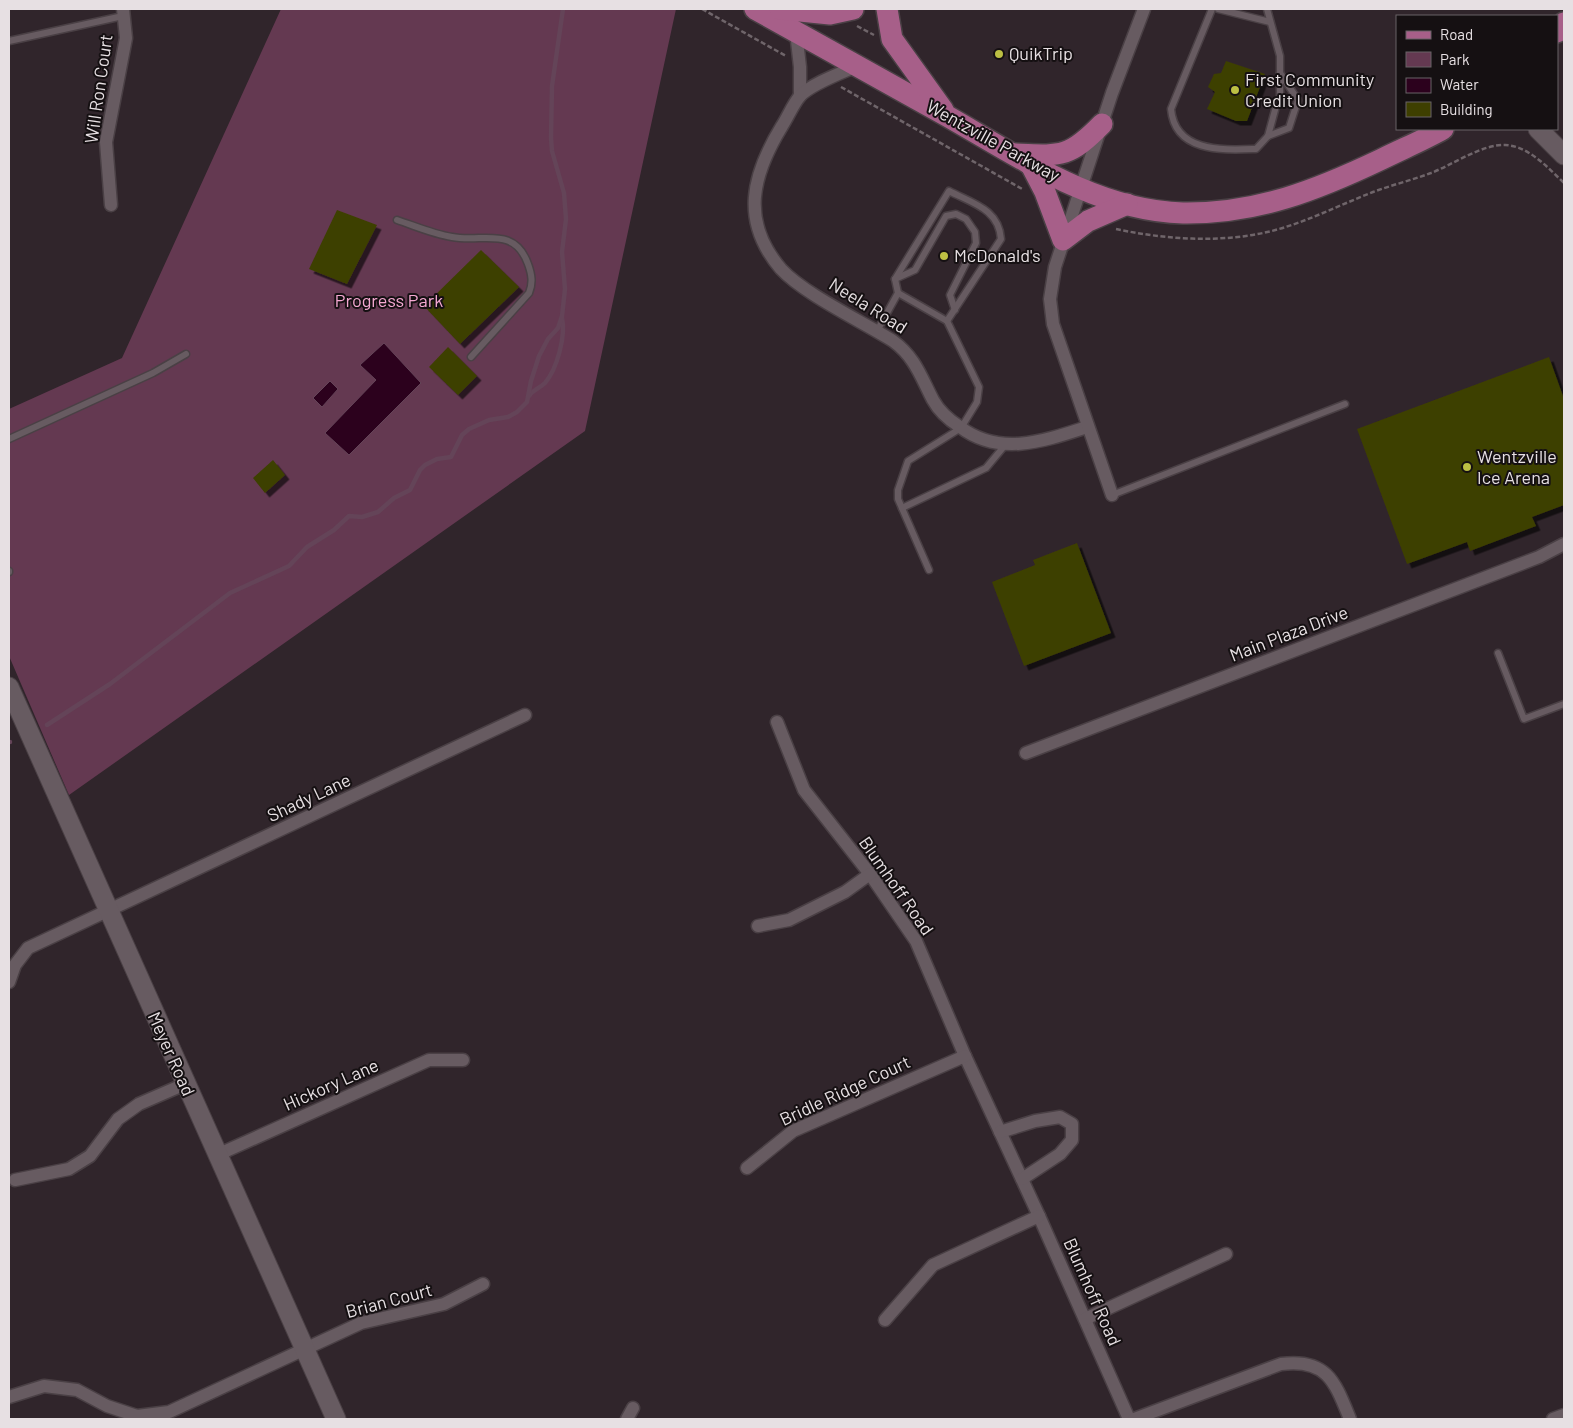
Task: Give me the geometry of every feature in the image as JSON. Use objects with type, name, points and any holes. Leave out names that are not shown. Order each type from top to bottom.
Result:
[{"type":"main road","name":"Wentzville Parkway","points":[[755,9],[948,116],[1031,166],[1127,204],[1183,213],[1226,210],[1281,201],[1302,195],[1368,166],[1441,130]]},
{"type":"main road","points":[[780,9],[853,16]]},
{"type":"main road","points":[[887,9],[892,39],[948,116]]},
{"type":"main road","points":[[1012,154],[1061,154],[1083,144],[1102,124]]},
{"type":"main road","points":[[1031,166],[1045,192],[1063,240],[1088,221],[1127,204]]},
{"type":"street","points":[[1112,495],[1053,324],[1050,299],[1055,267],[1063,240],[1102,124],[1144,9]]},
{"type":"street","name":"Will Ron Court","points":[[111,205],[106,142],[126,38],[123,12]]},
{"type":"street","points":[[796,32],[800,96],[857,66]]},
{"type":"street","name":"Neela Road","points":[[800,96],[769,146],[756,180],[755,215],[761,237],[778,264],[798,284],[877,331],[908,352],[934,402],[948,418],[969,434],[997,444],[1021,446],[1044,441],[1087,427]]},
{"type":"street","points":[[1539,130],[1564,155]]},
{"type":"street","name":"Main Plaza Drive","points":[[1026,754],[1539,556],[1564,544]]},
{"type":"street","name":"Meyer Road","points":[[9,687],[336,1419]]},
{"type":"street","name":"Shady Lane","points":[[9,982],[15,965],[28,948],[525,715]]},
{"type":"street","name":"Blumhoff Road","points":[[777,722],[804,790],[870,874],[916,941],[964,1056],[1039,1216],[1129,1419]]},
{"type":"street","points":[[758,926],[789,920],[845,892],[870,874]]},
{"type":"street","name":"Bridle Ridge Court","points":[[747,1168],[793,1131],[964,1056]]},
{"type":"street","name":"Hickory Lane","points":[[217,1155],[429,1060],[463,1060]]},
{"type":"street","points":[[15,1180],[69,1169],[90,1156],[118,1119],[139,1104],[185,1084]]},
{"type":"street","points":[[1000,1132],[1035,1121],[1060,1117],[1072,1124],[1072,1140],[1060,1154],[1022,1179]]},
{"type":"street","points":[[885,1320],[933,1266],[1039,1216]]},
{"type":"street","points":[[1085,1319],[1226,1254]]},
{"type":"street","name":"Brian Court","points":[[136,1418],[168,1412],[360,1323],[444,1304],[483,1284]]},
{"type":"street","points":[[1134,1419],[1281,1364],[1300,1362],[1321,1369],[1332,1378],[1350,1419]]},
{"type":"street","points":[[9,1397],[44,1386],[76,1390],[136,1418]]},
{"type":"street","points":[[1552,1419],[1564,1415]]},
{"type":"lane","points":[[1212,9],[1171,109],[1172,122],[1185,136],[1200,147],[1226,150],[1256,149],[1268,136],[1276,110]]},
{"type":"lane","points":[[1218,9],[1270,22]]},
{"type":"lane","points":[[1267,9],[1280,56],[1280,98]]},
{"type":"lane","points":[[9,41],[123,12]]},
{"type":"lane","points":[[1268,136],[1289,128],[1298,100],[1280,73]]},
{"type":"lane","points":[[877,331],[898,293],[895,278],[949,191],[991,212],[1000,226],[1001,239],[947,321]]},
{"type":"lane","points":[[895,278],[915,270],[946,216],[956,214],[966,219],[975,232],[976,243],[950,295],[955,310]]},
{"type":"lane","points":[[397,220],[453,238],[492,237],[506,240],[516,246],[526,257],[532,284],[529,293],[471,357]]},
{"type":"lane","points":[[898,293],[947,321],[979,387],[977,402],[961,428],[943,441],[908,461],[898,490],[902,508],[929,570]]},
{"type":"lane","points":[[9,439],[153,373],[186,354]]},
{"type":"lane","points":[[1112,495],[1345,404]]},
{"type":"lane","points":[[902,508],[986,468],[1006,444]]},
{"type":"lane","points":[[1498,653],[1524,719],[1564,704]]},
{"type":"path","points":[[853,16],[876,36]]},
{"type":"path","points":[[1263,233],[1312,218],[1375,192],[1429,174],[1497,145],[1510,145],[1526,151],[1564,183]]},
{"type":"green space","name":"Progress Park","points":[[281,9],[676,9],[585,431],[69,795],[9,656],[9,409],[122,358]]},
{"type":"water","points":[[384,343],[421,383],[349,455],[325,433],[376,380],[360,365]]},
{"type":"water","points":[[330,381],[338,389],[322,407],[313,398]]},
{"type":"building","name":"First Community Credit Union","points":[[1226,61],[1265,74],[1247,121],[1236,121],[1207,109],[1215,92],[1208,87],[1214,74],[1221,73]]},
{"type":"building","points":[[337,210],[377,225],[347,284],[309,269]]},
{"type":"building","points":[[481,250],[519,287],[460,344],[424,306]]},
{"type":"building","points":[[448,347],[477,376],[458,395],[429,367]]},
{"type":"building","name":"Wentzville Ice Arena","points":[[1549,357],[1564,399],[1564,505],[1532,517],[1536,526],[1470,551],[1467,542],[1407,564],[1357,429]]},
{"type":"building","points":[[273,460],[285,475],[265,493],[253,478]]},
{"type":"building","points":[[1077,543],[1111,633],[1024,666],[992,582],[1035,565],[1033,560]]},
{"type":"waterway","points":[[47,725],[110,684],[230,593],[289,566],[307,547],[334,530],[349,516],[362,517],[378,512],[394,498],[410,490],[420,470],[437,459],[451,457],[462,435],[469,429],[489,420],[508,417],[517,412],[527,402],[539,356],[548,339],[558,328],[562,316],[565,289],[562,252],[566,219],[564,193],[552,151],[551,138],[552,86],[563,9]]},
{"type":"waterway","points":[[529,396],[545,383],[557,361],[562,343],[562,318]]},
{"type":"place","name":"QuikTrip","points":[[999,54]]},
{"type":"place","name":"First Community Credit Union","points":[[1235,90]]},
{"type":"place","name":"McDonald's","points":[[944,256]]},
{"type":"place","name":"Wentzville Ice Arena","points":[[1467,467]]}]
